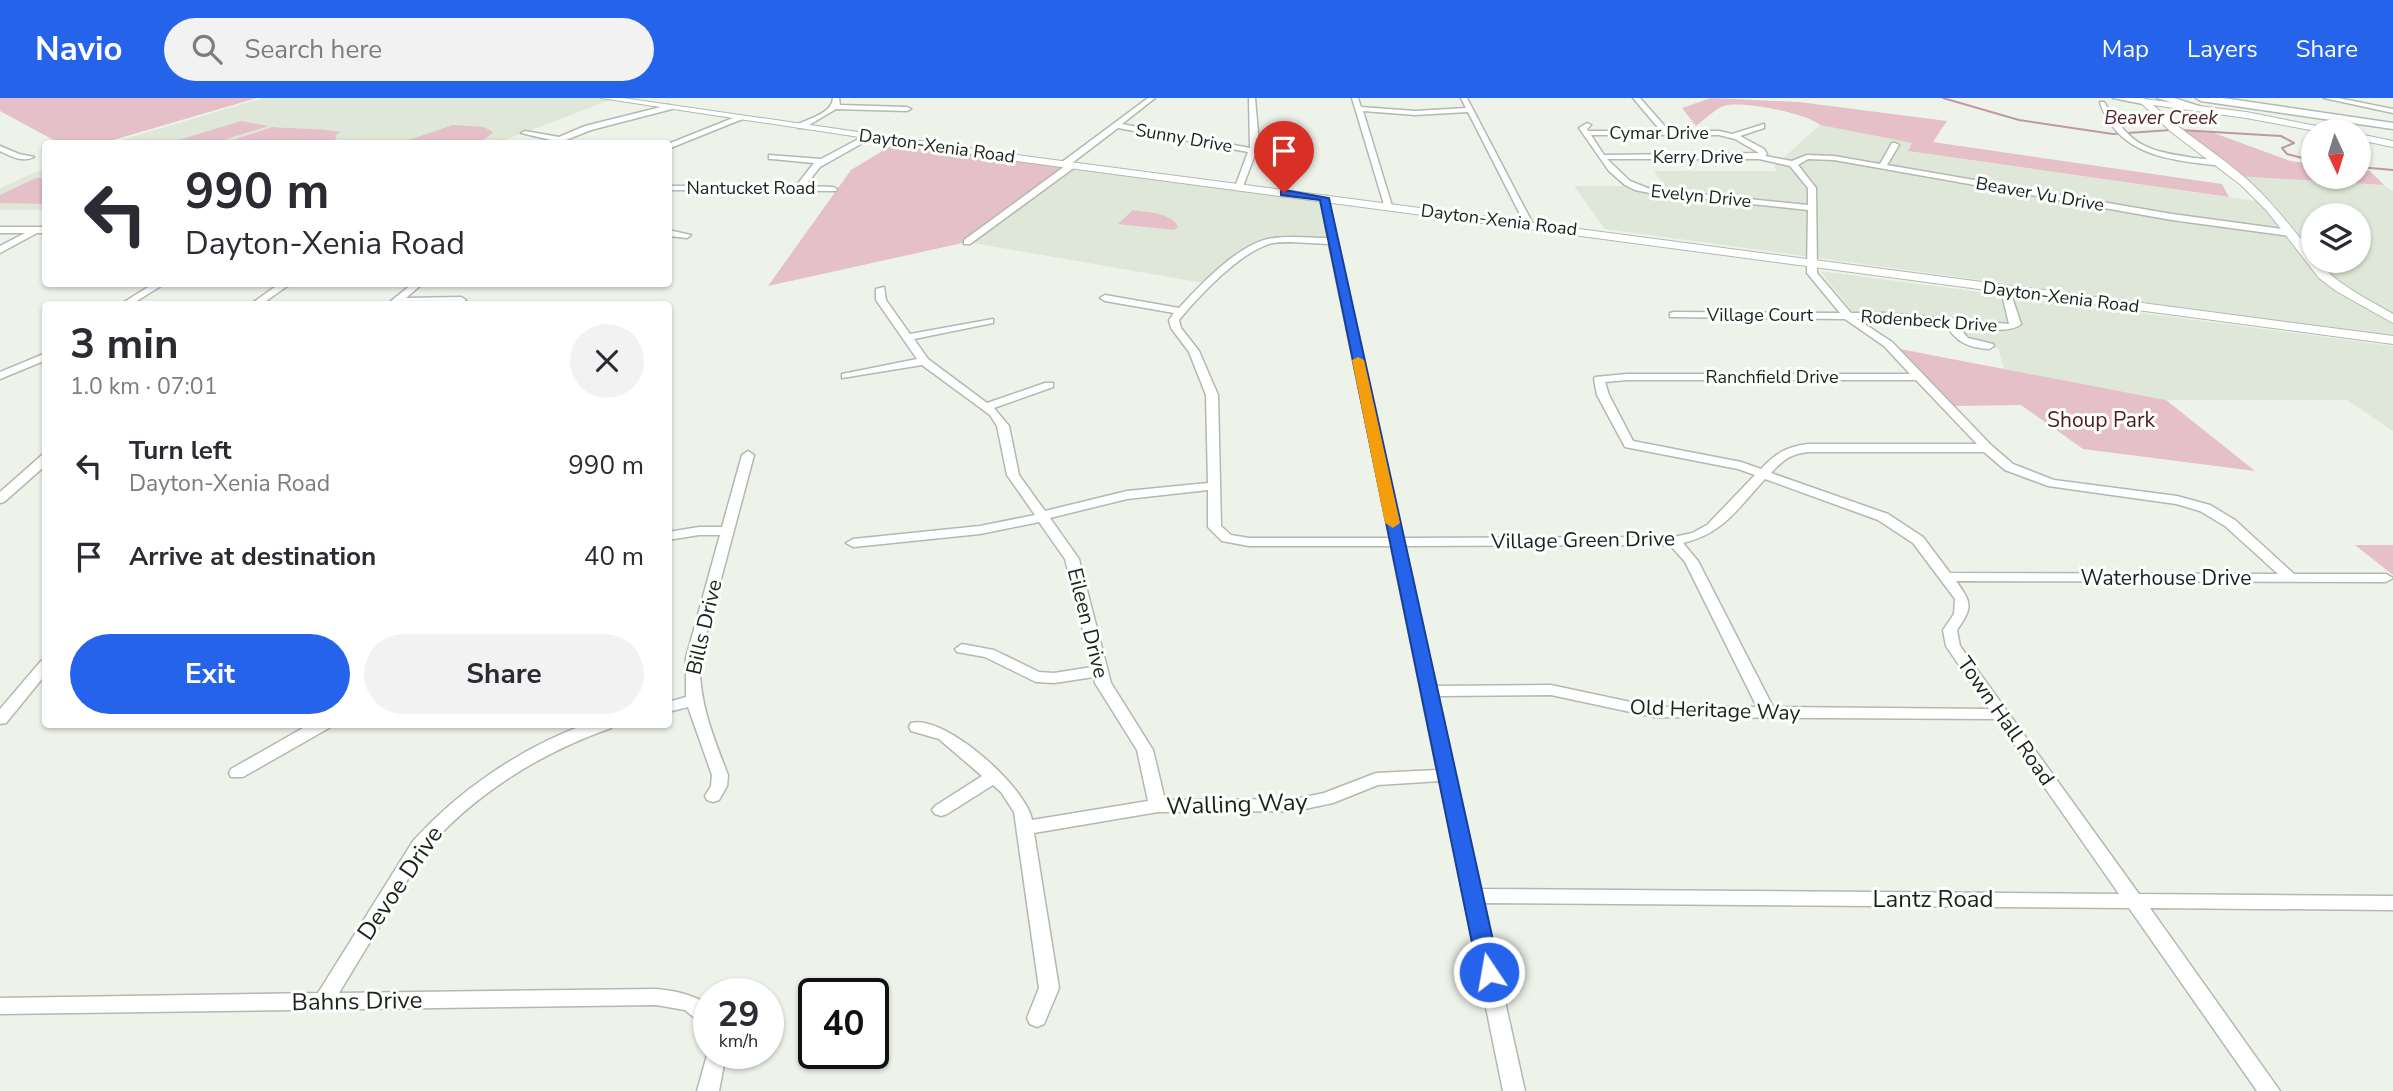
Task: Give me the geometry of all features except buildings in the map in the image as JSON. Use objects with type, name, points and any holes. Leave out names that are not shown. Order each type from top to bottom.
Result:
[{"type":"highway","points":[[2118,98],[2141,99]]},
{"type":"highway","points":[[2162,98],[2232,100],[2393,123]]},
{"type":"highway","points":[[2253,98],[2393,123]]},
{"type":"main road","name":"Dayton-Xenia Road","points":[[605,98],[1068,165],[1529,224],[2006,290],[2367,337],[2393,338]]},
{"type":"main road","points":[[2141,99],[2198,101],[2301,125]]},
{"type":"main road","points":[[2141,99],[2191,142],[2222,164],[2271,209],[2323,275],[2393,319]]},
{"type":"main road","points":[[2160,117],[2172,107],[2198,101]]},
{"type":"main road","points":[[2371,139],[2393,144]]},
{"type":"street","points":[[967,243],[1152,98]]},
{"type":"street","points":[[1239,187],[1256,136],[1252,98]]},
{"type":"street","points":[[1355,98],[1388,206]]},
{"type":"street","points":[[1464,98],[1529,224]]},
{"type":"street","points":[[1636,98],[1667,134]]},
{"type":"street","points":[[2327,98],[2393,111]]},
{"type":"street","points":[[801,126],[835,102],[907,109]]},
{"type":"street","points":[[2102,103],[2126,138],[2176,158],[2222,164]]},
{"type":"street","points":[[564,140],[669,107]]},
{"type":"street","points":[[1359,109],[1409,113],[1470,110]]},
{"type":"street","points":[[672,145],[741,118]]},
{"type":"street","name":"Sunny Drive","points":[[1116,125],[1253,151]]},
{"type":"street","points":[[1732,136],[1760,126]]},
{"type":"street","name":"Cymar Drive","points":[[1587,129],[1667,134],[1709,132],[1732,136],[1761,155]]},
{"type":"street","name":"Evelyn Drive","points":[[1587,129],[1620,180],[1638,189],[1812,208]]},
{"type":"street","points":[[524,133],[556,140]]},
{"type":"street","points":[[799,188],[813,169],[871,136]]},
{"type":"street","points":[[1882,167],[1895,145]]},
{"type":"street","points":[[0,148],[16,156],[30,157]]},
{"type":"street","name":"Kerry Drive","points":[[1603,157],[1761,155],[1794,162]]},
{"type":"street","points":[[772,157],[823,162]]},
{"type":"street","name":"Beaver Vu Drive","points":[[1794,162],[1828,158],[2172,217],[2290,233]]},
{"type":"street","points":[[1794,162],[1811,184],[1815,279],[1847,315],[1888,344],[1987,448],[2009,467],[2046,482],[2177,500],[2205,508],[2230,523],[2291,578]]},
{"type":"street","name":"Nantucket Road","points":[[672,188],[833,189]]},
{"type":"street","points":[[1324,198],[1514,1091]]},
{"type":"street","points":[[0,230],[41,230]]},
{"type":"street","points":[[0,250],[41,230]]},
{"type":"street","points":[[672,233],[687,235]]},
{"type":"street","points":[[853,543],[980,530],[1122,494],[1169,487],[1214,486],[1213,395],[1194,351],[1176,328],[1174,320],[1213,279],[1260,244],[1276,241],[1333,241]]},
{"type":"street","points":[[131,301],[154,287]]},
{"type":"street","points":[[260,301],[281,287]]},
{"type":"street","points":[[396,301],[413,287]]},
{"type":"street","name":"Eileen Drive","points":[[881,289],[881,300],[924,361],[985,407],[1003,426],[1013,475],[1060,538],[1075,566],[1106,690],[1145,750],[1158,806]]},
{"type":"street","name":"Rodenbeck Drive","points":[[1847,315],[2015,326],[2006,290]]},
{"type":"street","points":[[1105,298],[1181,310]]},
{"type":"street","points":[[428,301],[461,300]]},
{"type":"street","name":"Village Court","points":[[1674,315],[1847,315]]},
{"type":"street","points":[[906,338],[989,321]]},
{"type":"street","points":[[1950,321],[1953,332],[1958,337],[1989,346]]},
{"type":"street","points":[[0,376],[42,358]]},
{"type":"street","points":[[846,376],[924,361]]},
{"type":"street","name":"Ranchfield Drive","points":[[1624,377],[1921,377]]},
{"type":"street","name":"Town Hall Road","points":[[1624,377],[1599,379],[1603,395],[1629,444],[1741,466],[1883,517],[1918,540],[1959,594],[1963,604],[1961,614],[1950,630],[1953,644],[2269,1091]]},
{"type":"street","points":[[985,407],[1049,385]]},
{"type":"street","name":"Village Green Drive","points":[[1214,486],[1216,531],[1235,540],[1675,541],[1696,536],[1712,528],[1783,454],[1802,448],[1987,448]]},
{"type":"street","name":"Bills Drive","points":[[713,796],[719,786],[720,775],[692,701],[690,679],[693,657],[748,455]]},
{"type":"street","points":[[0,499],[42,461]]},
{"type":"street","points":[[672,535],[699,531],[727,531]]},
{"type":"street","points":[[1675,541],[1691,561],[1768,713]]},
{"type":"street","name":"Waterhouse Drive","points":[[1947,577],[2386,578]]},
{"type":"street","points":[[962,649],[989,653],[1036,677],[1054,678],[1100,671]]},
{"type":"street","points":[[0,719],[42,669]]},
{"type":"street","name":"Old Heritage Way","points":[[1430,691],[1551,691],[1578,694],[1646,711],[2002,714]]},
{"type":"street","points":[[672,706],[692,701]]},
{"type":"street","points":[[917,727],[945,735],[994,776],[1016,800],[1025,828],[1049,988],[1037,1018]]},
{"type":"street","points":[[237,773],[316,728]]},
{"type":"street","name":"Devoe Drive","points":[[324,1001],[419,846],[435,828],[453,811],[535,754],[564,738],[594,728]]},
{"type":"street","name":"Walling Way","points":[[1025,828],[1158,806],[1295,805],[1327,799],[1376,779],[1447,775]]},
{"type":"street","points":[[941,810],[994,776]]},
{"type":"street","name":"Lantz Road","points":[[1473,896],[2393,903]]},
{"type":"street","name":"Bahns Drive","points":[[0,1006],[656,998],[680,1000],[693,1005]]},
{"type":"street","points":[[708,1091],[713,1069]]},
{"type":"shaded area","points":[[263,98],[613,99],[505,140],[121,140]]},
{"type":"shaded area","points":[[1820,125],[1912,143],[1908,151],[2262,202],[2236,176],[2301,180],[2301,189],[2371,189],[2371,184],[2384,185],[2393,191],[2393,336],[1605,229],[1574,186],[1665,186],[1654,171],[1777,171],[1774,166]]},
{"type":"shaded area","points":[[1072,165],[1324,198],[1333,241],[1276,241],[1260,244],[1209,284],[967,242]]},
{"type":"shaded area","points":[[42,169],[42,210],[0,210],[0,188]]},
{"type":"shaded area","points":[[1820,271],[2393,346],[2393,431],[2347,400],[2166,400],[2004,369],[1998,348],[1957,342],[1948,319],[1853,312]]},
{"type":"green space","points":[[0,98],[257,98],[113,140],[53,140],[0,111]]},
{"type":"green space","points":[[1711,98],[1799,102],[1947,121],[1933,142],[2222,184],[2229,197],[1908,151],[1912,143],[1820,125],[1802,116],[1762,107],[1724,106],[1696,126],[1682,108]]},
{"type":"green space","points":[[241,121],[269,126],[224,140],[179,140]]},
{"type":"green space","points":[[453,125],[484,127],[493,132],[481,140],[409,140]]},
{"type":"green space","points":[[272,127],[341,132],[335,140],[233,140]]},
{"type":"green space","points":[[2177,131],[2214,133],[2290,161],[2301,162],[2301,180],[2236,176]]},
{"type":"green space","points":[[894,144],[1069,168],[967,242],[768,286],[851,170]]},
{"type":"green space","points":[[2371,172],[2384,185],[2371,184]]},
{"type":"green space","points":[[36,178],[42,178],[42,204],[0,203],[0,195]]},
{"type":"green space","points":[[1133,210],[1165,216],[1178,227],[1174,230],[1118,224]]},
{"type":"green space","name":"Shoup Park","points":[[1900,349],[2166,400],[2255,471],[2083,449],[2021,405],[1953,406]]},
{"type":"green space","points":[[2355,545],[2393,545],[2393,575]]},
{"type":"waterway","name":"Beaver Creek","points":[[1943,98],[2019,120],[2113,134],[2171,130]]},
{"type":"waterway","name":"Beaver Creek","points":[[2179,130],[2281,136],[2294,143],[2282,148],[2287,154],[2301,158]]},
{"type":"waterway","name":"Beaver Creek","points":[[2371,168],[2393,170]]},
{"type":"slow traffic","points":[[1358,360],[1393,523]]},
{"type":"route","points":[[1284,193],[1324,198],[1489,972]]}]
